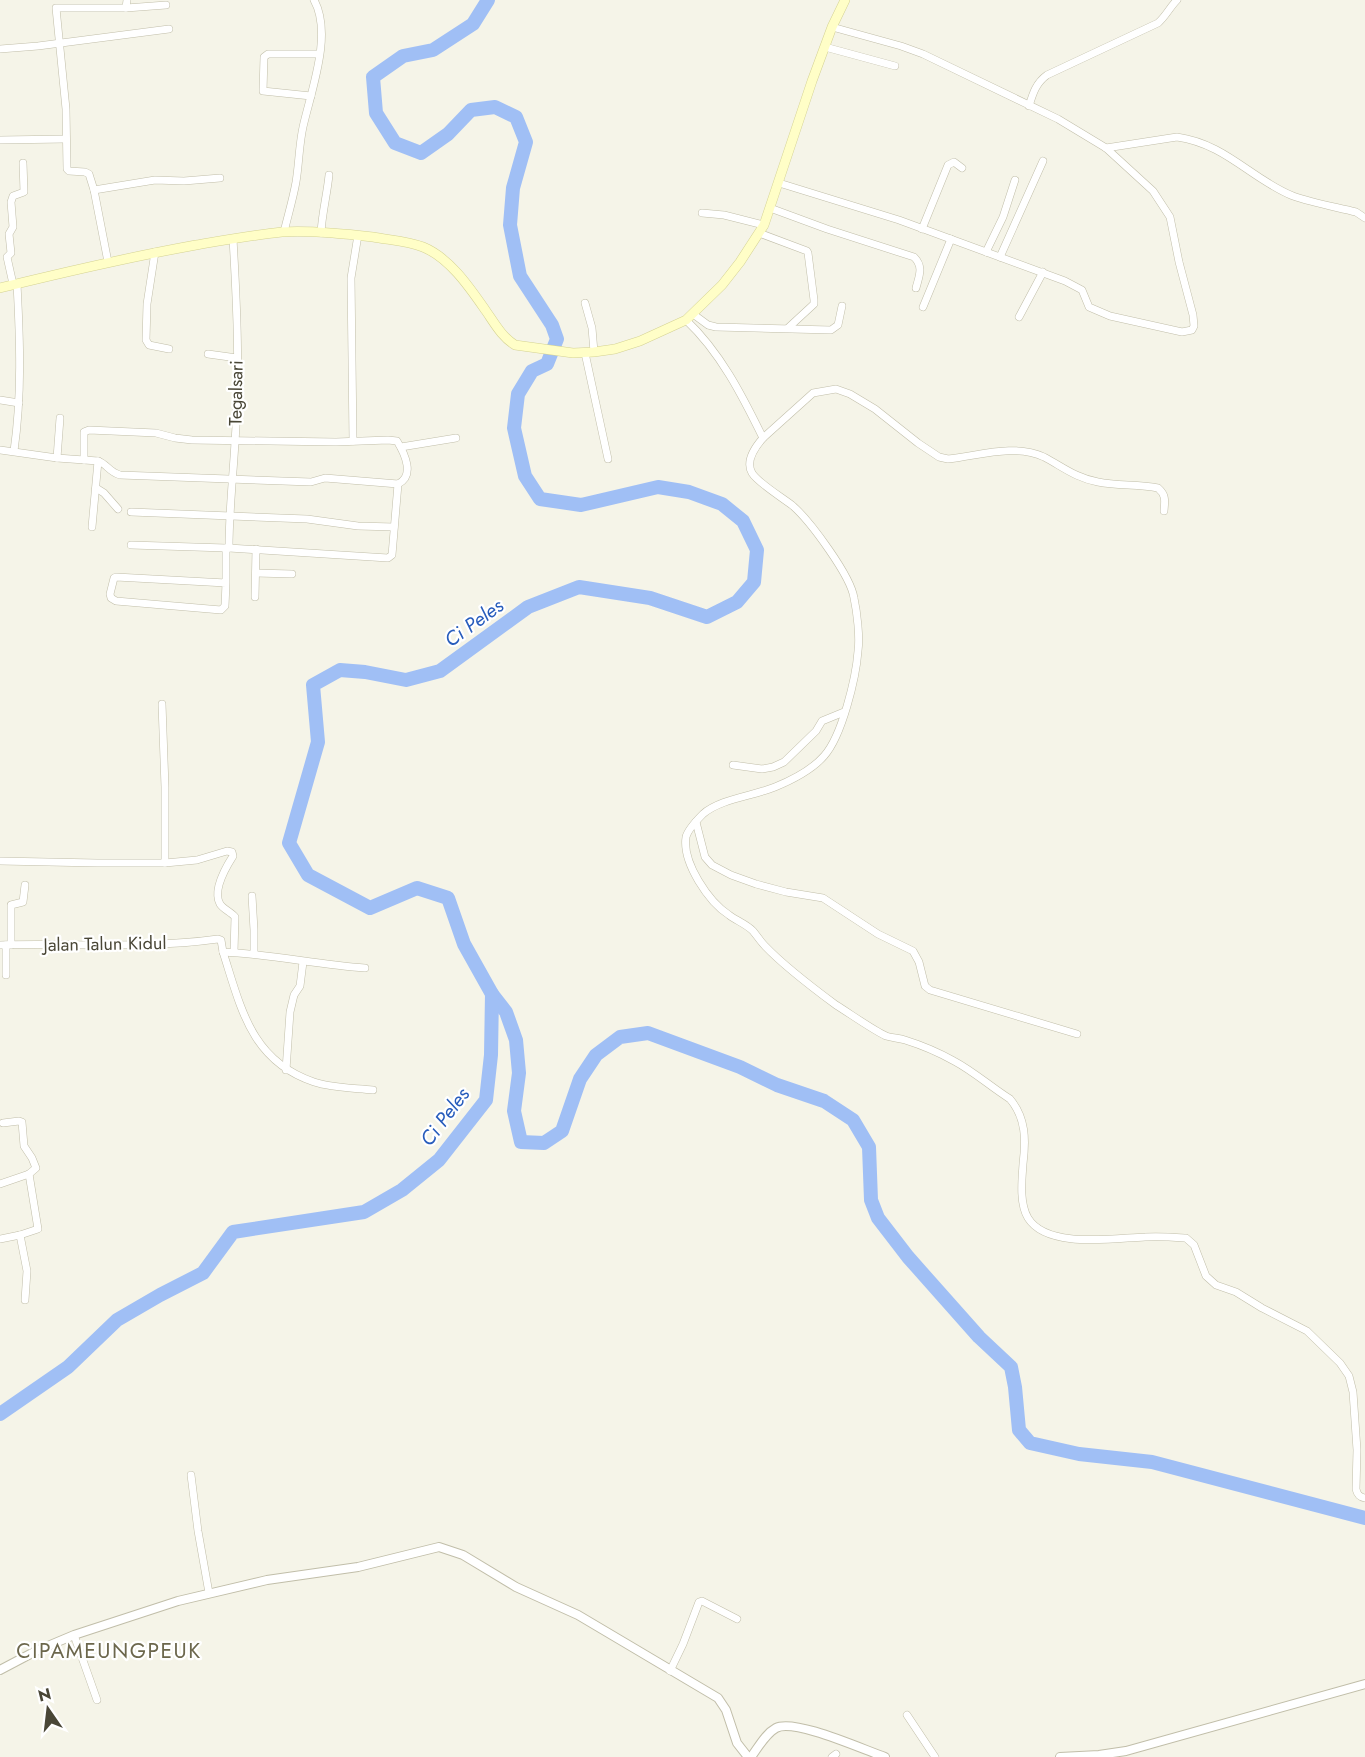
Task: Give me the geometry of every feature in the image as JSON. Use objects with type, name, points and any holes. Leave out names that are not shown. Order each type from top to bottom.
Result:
[{"type":"main road","points":[[0,288],[108,262],[233,238],[284,232],[358,235],[422,247],[440,258],[455,272],[507,341],[515,345],[589,353],[615,349],[640,341],[689,317],[722,285],[762,229],[812,81],[832,27],[845,0]]},
{"type":"street","points":[[56,0],[63,65],[67,169],[89,174],[108,262]]},
{"type":"street","points":[[284,232],[296,181],[303,127],[319,54],[320,17],[314,0]]},
{"type":"street","points":[[1029,106],[1036,87],[1047,75],[1158,23],[1177,0]]},
{"type":"street","points":[[56,9],[127,4],[166,5]]},
{"type":"street","points":[[779,183],[951,238],[1043,272],[1082,290],[1089,307],[1110,316],[1182,332],[1194,326],[1168,213],[1153,191],[1106,148],[1058,119],[923,54],[832,27]]},
{"type":"street","points":[[0,49],[169,29]]},
{"type":"street","points":[[825,47],[895,66]]},
{"type":"street","points":[[311,96],[263,91],[264,57],[268,54],[319,54]]},
{"type":"street","points":[[1106,148],[1177,137],[1189,139],[1216,149],[1261,179],[1293,196],[1356,212],[1365,218]]},
{"type":"street","points":[[0,140],[66,139]]},
{"type":"street","points":[[1000,257],[1043,161]]},
{"type":"street","points":[[922,229],[948,165],[954,162],[962,168]]},
{"type":"street","points":[[15,451],[21,351],[15,284],[7,257],[11,253],[9,234],[13,227],[11,202],[13,196],[24,192],[23,163]]},
{"type":"street","points":[[321,233],[329,175]]},
{"type":"street","points":[[94,190],[155,180],[184,181],[220,178]]},
{"type":"street","points":[[986,252],[1003,217],[1015,180]]},
{"type":"street","points":[[770,208],[915,257],[920,264],[916,288]]},
{"type":"street","points":[[702,213],[724,215],[762,229],[807,251],[814,304],[788,328]]},
{"type":"street","points":[[353,441],[351,278],[358,235]]},
{"type":"street","name":"Tegalsari","points":[[226,583],[116,577],[110,594],[111,598],[116,601],[221,610],[225,606],[235,441],[237,358],[237,292],[233,238]]},
{"type":"street","points":[[923,307],[951,238]]},
{"type":"street","points":[[155,252],[147,304],[146,340],[149,345],[168,349]]},
{"type":"street","points":[[1019,317],[1043,272]]},
{"type":"street","points":[[585,303],[592,328],[589,353],[608,459]]},
{"type":"street","points":[[689,317],[716,327],[831,330],[838,325],[842,306]]},
{"type":"street","points":[[689,317],[727,371],[763,438]]},
{"type":"street","points":[[208,354],[237,358]]},
{"type":"street","points":[[1164,511],[1166,499],[1164,493],[1158,488],[1098,482],[1075,476],[1043,457],[1028,453],[1006,451],[948,459],[939,457],[875,408],[841,390],[813,393],[763,438],[750,459],[752,473],[805,518],[839,564],[850,585],[854,597],[858,652],[849,700],[838,730],[825,755],[794,779],[713,807],[696,822],[686,837],[687,849],[691,866],[710,899],[729,916],[742,921],[766,947],[819,992],[886,1035],[917,1044],[954,1061],[1010,1099],[1017,1107],[1025,1134],[1022,1173],[1026,1216],[1040,1229],[1056,1236],[1085,1240],[1186,1238],[1194,1245],[1206,1276],[1216,1285],[1236,1292],[1307,1331],[1340,1363],[1348,1376],[1353,1392],[1357,1450],[1356,1489],[1357,1494],[1365,1498]]},
{"type":"street","points":[[0,400],[19,403]]},
{"type":"street","points":[[57,458],[60,418]]},
{"type":"street","points":[[0,450],[57,458],[84,460],[98,460],[113,473],[120,475],[311,482],[325,478],[398,484],[408,475],[401,447],[397,441],[388,440],[192,440],[156,433],[86,430],[84,432],[84,460]]},
{"type":"street","points":[[401,447],[456,438]]},
{"type":"street","points":[[92,527],[98,460]]},
{"type":"street","points":[[130,545],[256,549],[388,558],[392,555],[398,484]]},
{"type":"street","points":[[96,488],[104,493],[118,509]]},
{"type":"street","points":[[132,512],[307,519],[394,527]]},
{"type":"street","points":[[255,597],[256,549]]},
{"type":"street","points":[[256,573],[292,574]]},
{"type":"street","points":[[162,704],[165,863]]},
{"type":"street","points":[[733,765],[762,769],[784,762],[816,731],[822,721],[844,712]]},
{"type":"street","points":[[696,822],[705,857],[712,865],[756,884],[823,898],[878,934],[913,951],[920,962],[925,986],[930,990],[1077,1034]]},
{"type":"street","points":[[0,861],[165,863],[197,860],[227,850],[232,852],[233,856],[219,883],[218,896],[220,904],[235,917],[234,952]]},
{"type":"street","points":[[6,975],[6,945],[11,905],[23,902],[25,885]]},
{"type":"street","points":[[252,896],[254,954]]},
{"type":"street","name":"Jalan Talun Kidul","points":[[6,945],[114,944],[218,939],[221,940],[223,952]]},
{"type":"street","points":[[365,968],[223,952],[247,1022],[258,1042],[274,1061],[286,1070],[315,1082],[373,1090]]},
{"type":"street","points":[[286,1070],[290,1012],[294,995],[300,986],[303,962]]},
{"type":"street","points":[[0,1184],[29,1174],[36,1168],[24,1146],[23,1124],[19,1121],[3,1123]]},
{"type":"street","points":[[0,1239],[38,1229],[29,1174]]},
{"type":"street","points":[[20,1235],[27,1271],[25,1300]]},
{"type":"street","points":[[191,1474],[209,1593]]},
{"type":"street","points":[[0,1670],[74,1635],[178,1601],[267,1580],[358,1567],[439,1547],[463,1555],[516,1587],[578,1616],[718,1698],[726,1710],[737,1743],[750,1757],[775,1728],[782,1726],[830,1737],[885,1757]]},
{"type":"street","points":[[670,1671],[699,1602],[702,1601],[737,1619]]},
{"type":"street","points":[[74,1635],[97,1700]]},
{"type":"street","points":[[1060,1757],[1126,1751],[1365,1684]]},
{"type":"street","points":[[907,1715],[935,1757]]},
{"type":"waterway","name":"Ci Peles","points":[[0,1414],[68,1367],[117,1320],[203,1273],[233,1232],[364,1212],[402,1190],[439,1160],[486,1100],[491,1055],[492,994],[464,944],[448,898],[417,888],[370,908],[308,875],[289,843],[318,742],[313,685],[340,670],[406,680],[440,671],[528,607],[579,587],[650,598],[707,617],[737,602],[754,582],[757,550],[743,521],[722,504],[689,492],[658,487],[581,505],[540,499],[525,476],[514,428],[518,394],[532,371],[547,364],[557,339],[552,325],[520,276],[510,225],[513,188],[526,142],[516,117],[495,107],[471,110],[448,134],[421,153],[395,143],[376,113],[373,77],[403,56],[433,50],[473,24],[488,0]]},
{"type":"waterway","points":[[492,994],[506,1012],[516,1040],[519,1073],[514,1111],[521,1142],[544,1143],[562,1131],[580,1079],[596,1055],[620,1037],[648,1033],[740,1067],[777,1085],[824,1101],[853,1120],[869,1147],[871,1200],[878,1218],[908,1257],[979,1337],[1011,1367],[1019,1430],[1030,1443],[1079,1454],[1152,1462],[1365,1518]]},
{"type":"district","name":"CIPAMEUNGPEUK","points":[[109,1651]]}]
